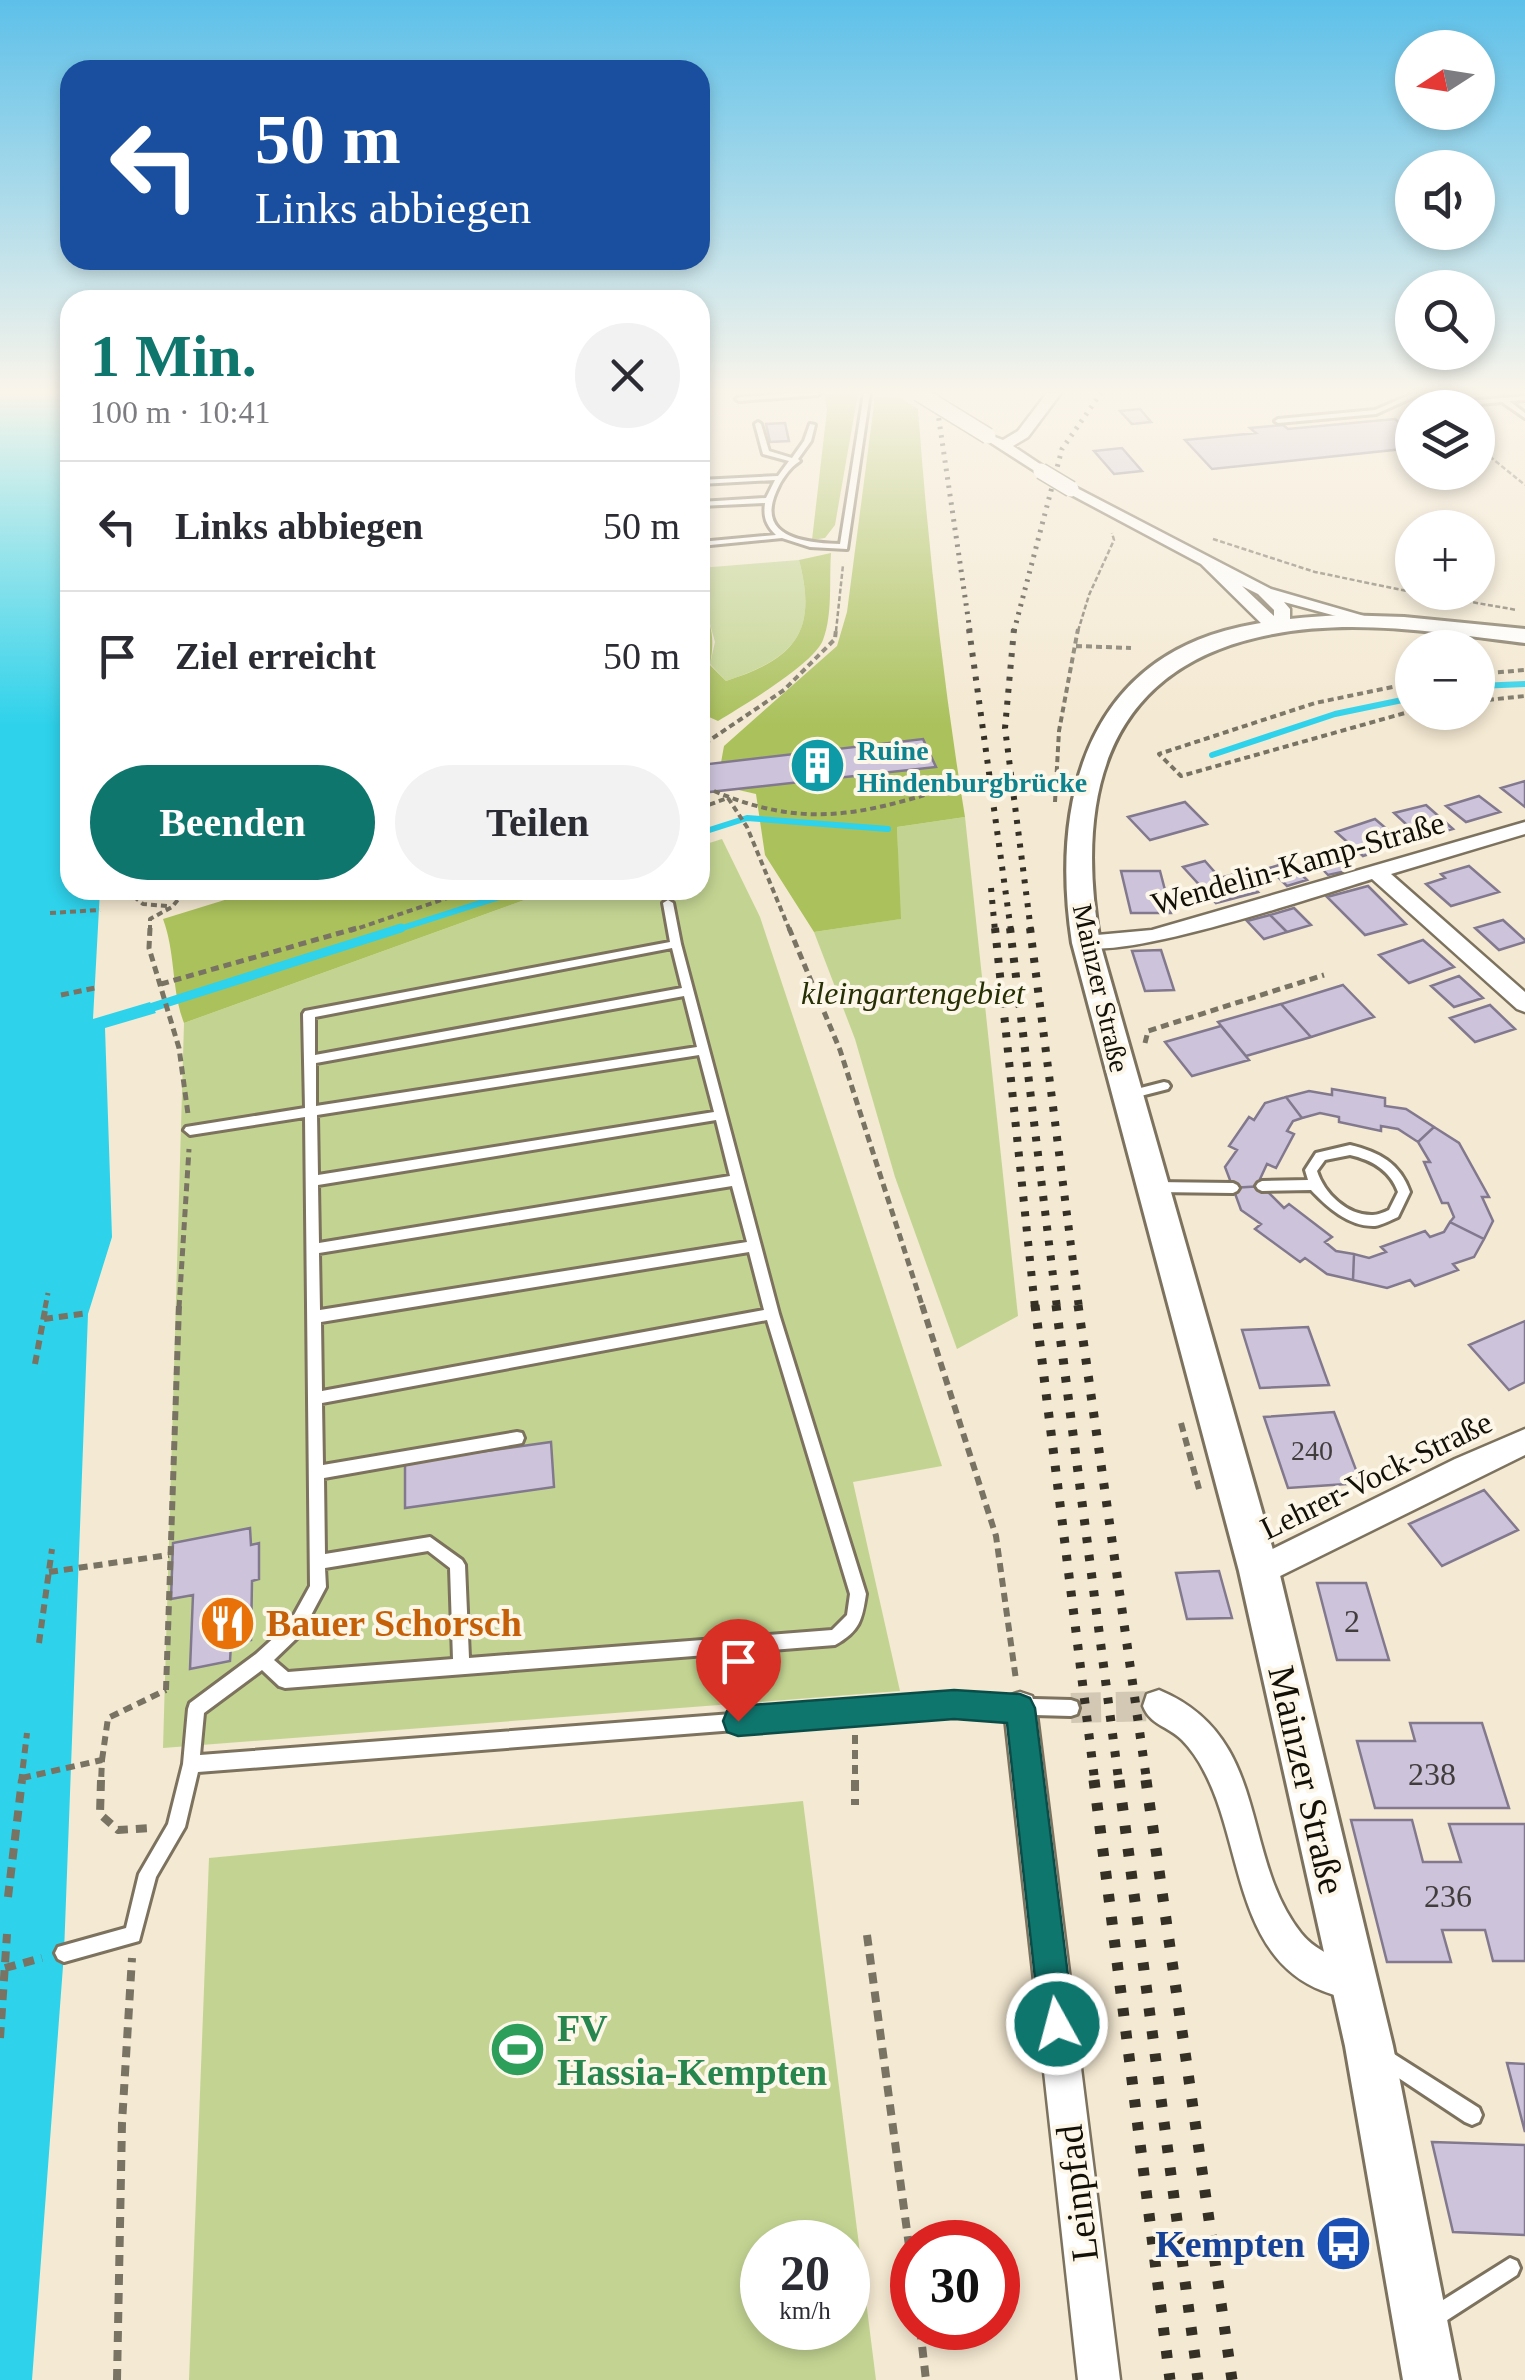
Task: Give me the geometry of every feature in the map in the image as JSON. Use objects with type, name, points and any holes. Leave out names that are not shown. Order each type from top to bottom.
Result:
[{"type":"main road","name":"Mainzer Straße","points":[[1430,2380],[1369,2046],[1258,1572],[1151,1187],[1145,1091],[1086,943],[1078,901],[1081,812],[1096,756],[1118,712],[1143,682],[1182,654],[1270,609],[1525,636]]},
{"type":"street","points":[[1101,504],[1207,560],[1270,609],[1301,604],[1377,622]]},
{"type":"street","points":[[1207,560],[1270,609]]},
{"type":"street","name":"Wendelin-Kamp-Straße","points":[[1086,943],[1153,937],[1525,828]]},
{"type":"street","points":[[1375,871],[1525,1004]]},
{"type":"street","name":"Lehrer-Vock-Straße","points":[[1258,1572],[1525,1442]]},
{"type":"street","points":[[1159,1706],[1182,1714],[1206,1740],[1224,1778],[1281,1936],[1315,1970],[1354,1982]]},
{"type":"street","name":"Leinpfad","points":[[1020,1708],[1099,2380]]},
{"type":"lane","points":[[768,504],[779,537]]},
{"type":"lane","points":[[710,543],[779,537],[806,546],[844,547],[850,504]]},
{"type":"lane","points":[[262,1660],[285,1680],[835,1638],[854,1619],[858,1594],[772,1314],[668,903]]},
{"type":"lane","points":[[64,1953],[134,1936],[148,1874],[176,1826],[191,1764],[196,1709],[262,1660],[295,1628],[318,1587],[310,1014],[676,944]]},
{"type":"lane","points":[[310,1060],[689,992]]},
{"type":"lane","points":[[190,1130],[704,1050]]},
{"type":"lane","points":[[312,1180],[721,1115]]},
{"type":"lane","points":[[1350,1150],[1380,1160],[1392,1169],[1404,1192],[1396,1211],[1372,1219],[1358,1218],[1330,1206],[1314,1185],[1315,1163],[1336,1151],[1350,1150]]},
{"type":"lane","points":[[313,1248],[737,1180]]},
{"type":"lane","points":[[1262,1186],[1314,1185]]},
{"type":"lane","points":[[1151,1187],[1233,1188]]},
{"type":"lane","points":[[314,1317],[755,1246]]},
{"type":"lane","points":[[315,1398],[772,1314]]},
{"type":"lane","points":[[316,1473],[517,1438]]},
{"type":"lane","points":[[318,1562],[430,1544],[458,1564],[462,1667]]},
{"type":"lane","points":[[191,1764],[954,1704],[1071,1708]]},
{"type":"lane","points":[[1369,2046],[1472,2115]]},
{"type":"lane","points":[[1420,2326],[1510,2268]]},
{"type":"path","points":[[1210,538],[1314,572],[1395,588]]},
{"type":"path","points":[[710,740],[784,690],[835,639],[844,547]]},
{"type":"path","points":[[1495,607],[1525,612]]},
{"type":"path","points":[[1076,646],[1131,648]]},
{"type":"path","points":[[1495,673],[1525,670]]},
{"type":"path","points":[[1395,687],[1315,703],[1158,754],[1181,776],[1395,715]]},
{"type":"path","points":[[1495,700],[1525,696]]},
{"type":"path","points":[[714,791],[728,798],[802,813],[868,812],[944,789]]},
{"type":"path","points":[[710,804],[728,798]]},
{"type":"path","points":[[728,798],[740,812],[840,1050],[996,1536],[1020,1708]]},
{"type":"path","points":[[139,900],[172,907]]},
{"type":"path","points":[[176,1826],[118,1830],[100,1814],[108,1718],[166,1690],[174,1378],[190,1130],[179,1048],[148,948],[150,919],[178,900]]},
{"type":"path","points":[[161,984],[304,946],[440,900]]},
{"type":"path","points":[[50,912],[100,910]]},
{"type":"path","name":"Mainzer Straße","points":[[1142,1055],[1148,1031],[1324,975]]},
{"type":"path","points":[[61,995],[95,988]]},
{"type":"path","points":[[35,1364],[48,1293]]},
{"type":"path","points":[[44,1319],[88,1314]]},
{"type":"path","points":[[39,1643],[52,1549]]},
{"type":"path","points":[[49,1572],[169,1555]]},
{"type":"path","points":[[855,1712],[855,1805]]},
{"type":"path","points":[[8,1897],[27,1734]]},
{"type":"path","points":[[22,1778],[102,1760]]},
{"type":"path","points":[[0,2038],[7,1934]]},
{"type":"path","points":[[867,1935],[906,2220]]},
{"type":"path","points":[[117,2380],[122,2123],[134,1936]]},
{"type":"path","points":[[4,1968],[64,1953]]},
{"type":"path","points":[[923,2350],[926,2380]]},
{"type":"green space","points":[[816,504],[839,504],[835,525],[825,538],[812,540]]},
{"type":"green space","points":[[861,504],[925,504],[965,817],[897,827],[901,919],[814,932],[765,855],[756,794],[717,785],[724,746],[837,646],[847,612]]},
{"type":"green space","points":[[831,553],[828,619],[823,640],[806,661],[776,684],[718,721],[710,717],[710,665],[726,681],[769,663],[796,639],[805,606],[799,560]]},
{"type":"green space","points":[[799,560],[804,585],[805,606],[796,639],[769,663],[726,681],[710,664],[715,642],[710,624],[710,567]]},
{"type":"green space","name":"kleingartengebiet","points":[[965,817],[1018,1316],[957,1349],[895,1177],[855,1039],[814,932],[900,919],[897,827]]},
{"type":"green space","points":[[722,839],[760,917],[942,1466],[853,1482],[900,1691],[163,1748],[184,1023],[524,900],[710,900],[710,843]]},
{"type":"green space","points":[[225,900],[524,900],[184,1023],[163,919]]},
{"type":"green space","name":"FV Hassia-Kempten","points":[[803,1801],[856,2220],[740,2220],[740,2350],[870,2350],[870,2332],[876,2380],[189,2380],[209,1858]]},
{"type":"water","points":[[0,504],[60,504],[60,900],[99,900],[93,1019],[150,1002],[156,1013],[105,1028],[112,1237],[88,1314],[64,1953],[32,2380],[0,2380]]},
{"type":"building","name":"Ruine Hindenburgbrücke","points":[[923,739],[936,767],[710,792],[710,764]]},
{"type":"building","points":[[1525,781],[1525,807],[1501,788]]},
{"type":"building","points":[[1479,796],[1500,812],[1466,822],[1446,806]]},
{"type":"building","points":[[1185,802],[1207,824],[1150,840],[1128,817]]},
{"type":"building","points":[[1426,805],[1453,829],[1421,838],[1394,813]]},
{"type":"building","points":[[1375,819],[1403,843],[1363,856],[1336,832]]},
{"type":"building","points":[[1333,851],[1351,870],[1328,875],[1310,856]]},
{"type":"building","points":[[1205,861],[1220,878],[1239,873],[1258,892],[1216,903],[1183,867]]},
{"type":"building","points":[[1289,862],[1307,880],[1287,886],[1269,868]]},
{"type":"building","points":[[1469,866],[1499,892],[1451,906],[1426,884],[1445,878],[1441,874]]},
{"type":"building","points":[[1121,871],[1160,871],[1171,913],[1131,913]]},
{"type":"building","points":[[1368,886],[1406,924],[1365,935],[1327,897]]},
{"type":"building","points":[[1294,908],[1311,925],[1287,932],[1270,915]]},
{"type":"building","points":[[1270,915],[1287,932],[1264,939],[1247,921]]},
{"type":"building","points":[[1503,920],[1525,942],[1499,950],[1475,928]]},
{"type":"building","points":[[1423,940],[1454,967],[1409,983],[1379,955]]},
{"type":"building","points":[[1161,950],[1174,990],[1145,991],[1132,951]]},
{"type":"building","points":[[1459,976],[1483,998],[1454,1007],[1431,986]]},
{"type":"building","points":[[1343,985],[1374,1017],[1311,1037],[1281,1004]]},
{"type":"building","points":[[1281,1004],[1311,1037],[1246,1056],[1218,1022]]},
{"type":"building","points":[[1490,1005],[1515,1029],[1475,1042],[1450,1018]]},
{"type":"building","points":[[1221,1026],[1249,1060],[1192,1076],[1165,1042]]},
{"type":"building","points":[[1332,1089],[1385,1098],[1385,1106],[1406,1109],[1434,1127],[1418,1142],[1398,1129],[1381,1126],[1381,1131],[1339,1122],[1339,1117],[1320,1113],[1302,1118],[1286,1097],[1309,1091],[1332,1095]]},
{"type":"building","points":[[1286,1097],[1302,1118],[1293,1121],[1287,1131],[1294,1134],[1276,1168],[1267,1164],[1260,1179],[1262,1186],[1233,1188],[1225,1167],[1237,1150],[1229,1146],[1249,1117],[1254,1120],[1265,1103]]},
{"type":"building","points":[[1434,1127],[1459,1143],[1489,1197],[1482,1197],[1493,1221],[1484,1239],[1450,1222],[1454,1217],[1448,1203],[1442,1203],[1424,1162],[1430,1162],[1418,1142]]},
{"type":"building","points":[[1262,1186],[1284,1208],[1289,1204],[1332,1237],[1325,1242],[1336,1251],[1354,1254],[1353,1280],[1327,1274],[1305,1258],[1300,1262],[1255,1229],[1261,1224],[1241,1210],[1233,1188]]},
{"type":"building","points":[[1450,1222],[1484,1239],[1474,1257],[1453,1264],[1458,1270],[1415,1286],[1410,1280],[1387,1288],[1353,1280],[1354,1254],[1369,1258],[1386,1252],[1381,1247],[1425,1231],[1430,1237],[1444,1232]]},
{"type":"building","points":[[1525,1321],[1525,1382],[1509,1390],[1469,1345]]},
{"type":"building","points":[[1308,1327],[1329,1385],[1260,1388],[1242,1330]]},
{"type":"building","points":[[1334,1412],[1361,1483],[1288,1488],[1264,1417]]},
{"type":"building","points":[[551,1442],[554,1487],[405,1508],[405,1462]]},
{"type":"building","points":[[1484,1490],[1518,1530],[1442,1566],[1409,1524]]},
{"type":"building","points":[[250,1528],[251,1545],[259,1543],[259,1579],[252,1581],[251,1640],[231,1644],[230,1661],[190,1669],[193,1595],[171,1599],[173,1543]]},
{"type":"building","points":[[1219,1571],[1232,1618],[1187,1619],[1176,1573]]},
{"type":"building","points":[[1317,1583],[1366,1583],[1389,1660],[1337,1660]]},
{"type":"building","points":[[1410,1723],[1482,1723],[1509,1808],[1375,1808],[1357,1741],[1415,1741]]},
{"type":"building","points":[[1351,1820],[1412,1820],[1423,1862],[1461,1862],[1449,1824],[1525,1824],[1525,1961],[1493,1961],[1485,1930],[1442,1930],[1451,1962],[1387,1962]]},
{"type":"building","points":[[1507,2063],[1525,2064],[1525,2132]]},
{"type":"building","points":[[1432,2142],[1525,2145],[1525,2235],[1453,2232]]},
{"type":"waterway","points":[[1495,685],[1525,684]]},
{"type":"waterway","points":[[1212,755],[1335,714],[1395,702]]},
{"type":"waterway","points":[[710,830],[747,818],[888,829]]},
{"type":"waterway","points":[[393,931],[490,900]]},
{"type":"waterway","points":[[153,1007],[401,928]]},
{"type":"tunnel","points":[[1071,1708],[1159,1706]]},
{"type":"railway","points":[[951,504],[970,631]]},
{"type":"railway","points":[[1014,631],[1047,504]]},
{"type":"railway","points":[[969,629],[1011,931]]},
{"type":"railway","points":[[1014,629],[1005,728],[1031,931]]},
{"type":"railway","points":[[991,888],[995,931]]},
{"type":"railway","points":[[995,928],[1035,1308]]},
{"type":"railway","points":[[1010,928],[1057,1308]]},
{"type":"railway","points":[[1030,928],[1079,1308]]},
{"type":"railway","points":[[1035,1305],[1095,1783]]},
{"type":"railway","points":[[1056,1305],[1119,1783]]},
{"type":"railway","points":[[1078,1305],[1147,1783]]},
{"type":"railway","points":[[1094,1780],[1170,2380]]},
{"type":"railway","points":[[1119,1780],[1198,2380]]},
{"type":"railway","points":[[1146,1780],[1232,2380]]},
{"type":"place","name":"Ruine Hindenburgbrücke","points":[[818,766]]},
{"type":"place","name":"Bauer Schorsch","points":[[227,1623]]},
{"type":"place","name":"FV Hassia-Kempten","points":[[518,2050]]},
{"type":"place","name":"Kempten","points":[[1344,2244]]},
{"type":"route","points":[[738,1721],[954,1704],[1020,1708],[1057,2024]]}]
